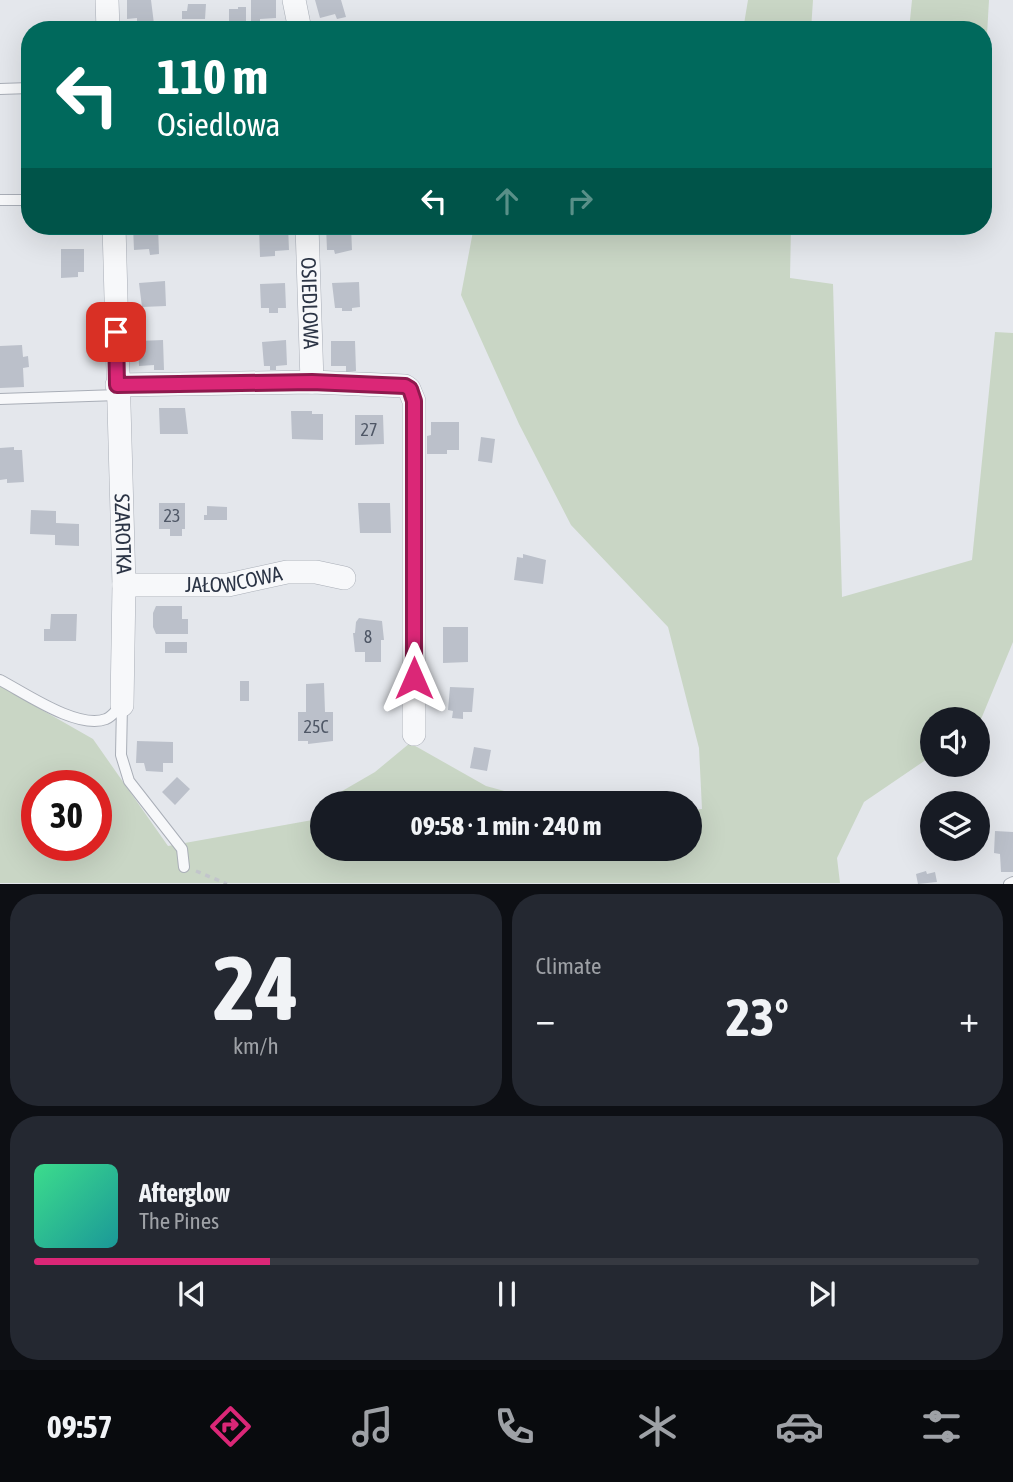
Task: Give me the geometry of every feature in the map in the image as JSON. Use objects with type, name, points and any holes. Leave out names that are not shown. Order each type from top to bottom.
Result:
[{"type":"street","points":[[107,0],[108,21]]},
{"type":"street","points":[[295,0],[298,21]]},
{"type":"street","name":"SZAROTKA","points":[[114,235],[124,584],[122,705]]},
{"type":"street","name":"OSIEDLOWA","points":[[307,235],[312,382]]},
{"type":"street","name":"OSIEDLOWA","points":[[117,390],[312,382],[405,386],[413,393],[414,734]]},
{"type":"street","name":"JAŁOWCOWA","points":[[124,584],[228,585],[287,572],[316,572],[344,578]]},
{"type":"lane","points":[[0,89],[21,88]]},
{"type":"lane","points":[[0,200],[21,200]]},
{"type":"lane","points":[[0,399],[117,390]]},
{"type":"lane","points":[[0,680],[60,712],[89,722],[107,719],[122,705]]},
{"type":"lane","points":[[122,705],[121,755],[130,781],[182,849],[184,867]]},
{"type":"path","points":[[184,867],[227,884]]},
{"type":"green space","points":[[748,0],[813,0],[812,21],[744,21]]},
{"type":"green space","points":[[912,0],[989,0],[988,21],[910,21]]},
{"type":"green space","points":[[472,235],[791,235],[790,278],[833,284],[842,597],[972,560],[995,332],[1013,333],[1013,642],[986,707],[920,707],[920,764],[864,802],[837,858],[840,883],[0,883],[0,686],[93,739],[168,846],[310,820],[310,861],[702,861],[699,748],[668,627],[571,525],[519,424],[461,295]]},
{"type":"green space","points":[[410,743],[486,786],[504,791],[342,791],[375,772]]},
{"type":"building","points":[[127,0],[151,0],[154,21],[127,19]]},
{"type":"building","points":[[251,0],[276,0],[276,18],[251,21]]},
{"type":"building","points":[[315,0],[341,0],[346,17],[337,19],[335,14],[320,18]]},
{"type":"building","points":[[188,4],[206,4],[205,19],[182,19],[182,11],[187,11]]},
{"type":"building","points":[[246,7],[246,21],[229,21],[229,9]]},
{"type":"building","points":[[133,235],[158,235],[159,254],[150,255],[149,249],[134,250]]},
{"type":"building","points":[[259,235],[288,235],[289,250],[275,251],[275,256],[260,257]]},
{"type":"building","points":[[326,235],[351,235],[352,250],[335,254],[334,250],[327,250]]},
{"type":"building","points":[[61,249],[84,249],[84,272],[78,272],[78,277],[61,278]]},
{"type":"building","points":[[165,281],[166,306],[142,307],[139,283]]},
{"type":"building","points":[[359,282],[360,307],[352,308],[352,311],[335,308],[332,283]]},
{"type":"building","points":[[285,283],[286,308],[278,308],[278,313],[269,313],[269,308],[261,308],[260,284]]},
{"type":"building","points":[[163,340],[164,370],[154,370],[154,365],[139,366],[138,341]]},
{"type":"building","points":[[286,340],[287,365],[276,366],[276,370],[264,366],[262,342]]},
{"type":"building","points":[[331,341],[355,341],[356,371],[346,372],[346,366],[331,366]]},
{"type":"building","points":[[22,345],[23,357],[28,356],[29,367],[23,368],[24,387],[0,388],[0,346]]},
{"type":"building","points":[[159,408],[185,408],[188,434],[160,434]]},
{"type":"building","points":[[291,411],[323,414],[323,440],[292,439]]},
{"type":"building","points":[[355,415],[383,415],[384,444],[355,445]]},
{"type":"building","points":[[431,422],[459,422],[459,450],[447,450],[447,454],[427,454],[427,436],[431,435]]},
{"type":"building","points":[[481,437],[495,439],[492,463],[478,461]]},
{"type":"building","points":[[14,447],[14,450],[22,450],[24,482],[7,483],[7,479],[0,480],[0,448]]},
{"type":"building","points":[[159,503],[185,503],[185,529],[182,529],[182,536],[170,536],[170,529],[159,529]]},
{"type":"building","points":[[358,503],[390,503],[391,533],[360,533]]},
{"type":"building","points":[[207,506],[227,507],[227,520],[204,520]]},
{"type":"building","points":[[31,510],[56,511],[56,523],[79,524],[79,546],[55,545],[55,535],[30,534]]},
{"type":"building","points":[[523,554],[546,560],[543,584],[514,580],[517,557],[523,558]]},
{"type":"building","points":[[156,606],[182,606],[182,619],[188,619],[188,634],[156,634],[153,613]]},
{"type":"building","points":[[51,614],[77,614],[76,641],[44,641],[44,629],[50,629]]},
{"type":"building","points":[[359,618],[382,621],[384,640],[381,640],[381,662],[365,662],[365,652],[355,652],[353,633]]},
{"type":"building","points":[[443,627],[468,627],[468,662],[443,663]]},
{"type":"building","points":[[165,642],[187,642],[187,653],[165,653]]},
{"type":"building","points":[[240,681],[249,681],[249,701],[240,701]]},
{"type":"building","points":[[324,683],[325,712],[333,712],[333,741],[308,744],[308,741],[298,741],[298,712],[306,712],[306,684]]},
{"type":"building","points":[[450,687],[474,688],[472,712],[463,712],[463,719],[452,718],[453,711],[448,710]]},
{"type":"building","points":[[137,741],[173,742],[173,763],[163,763],[163,772],[146,771],[144,763],[136,763]]},
{"type":"building","points":[[474,747],[491,750],[487,771],[470,768]]},
{"type":"building","points":[[177,777],[190,789],[175,805],[162,792]]},
{"type":"building","points":[[995,831],[1013,832],[1013,872],[1001,872],[1000,854],[994,853]]},
{"type":"building","points":[[926,871],[927,874],[935,872],[937,882],[918,884],[916,874]]},
{"type":"route","points":[[116,332],[117,385],[312,382],[405,386],[410,389],[414,401],[414,678]]}]
